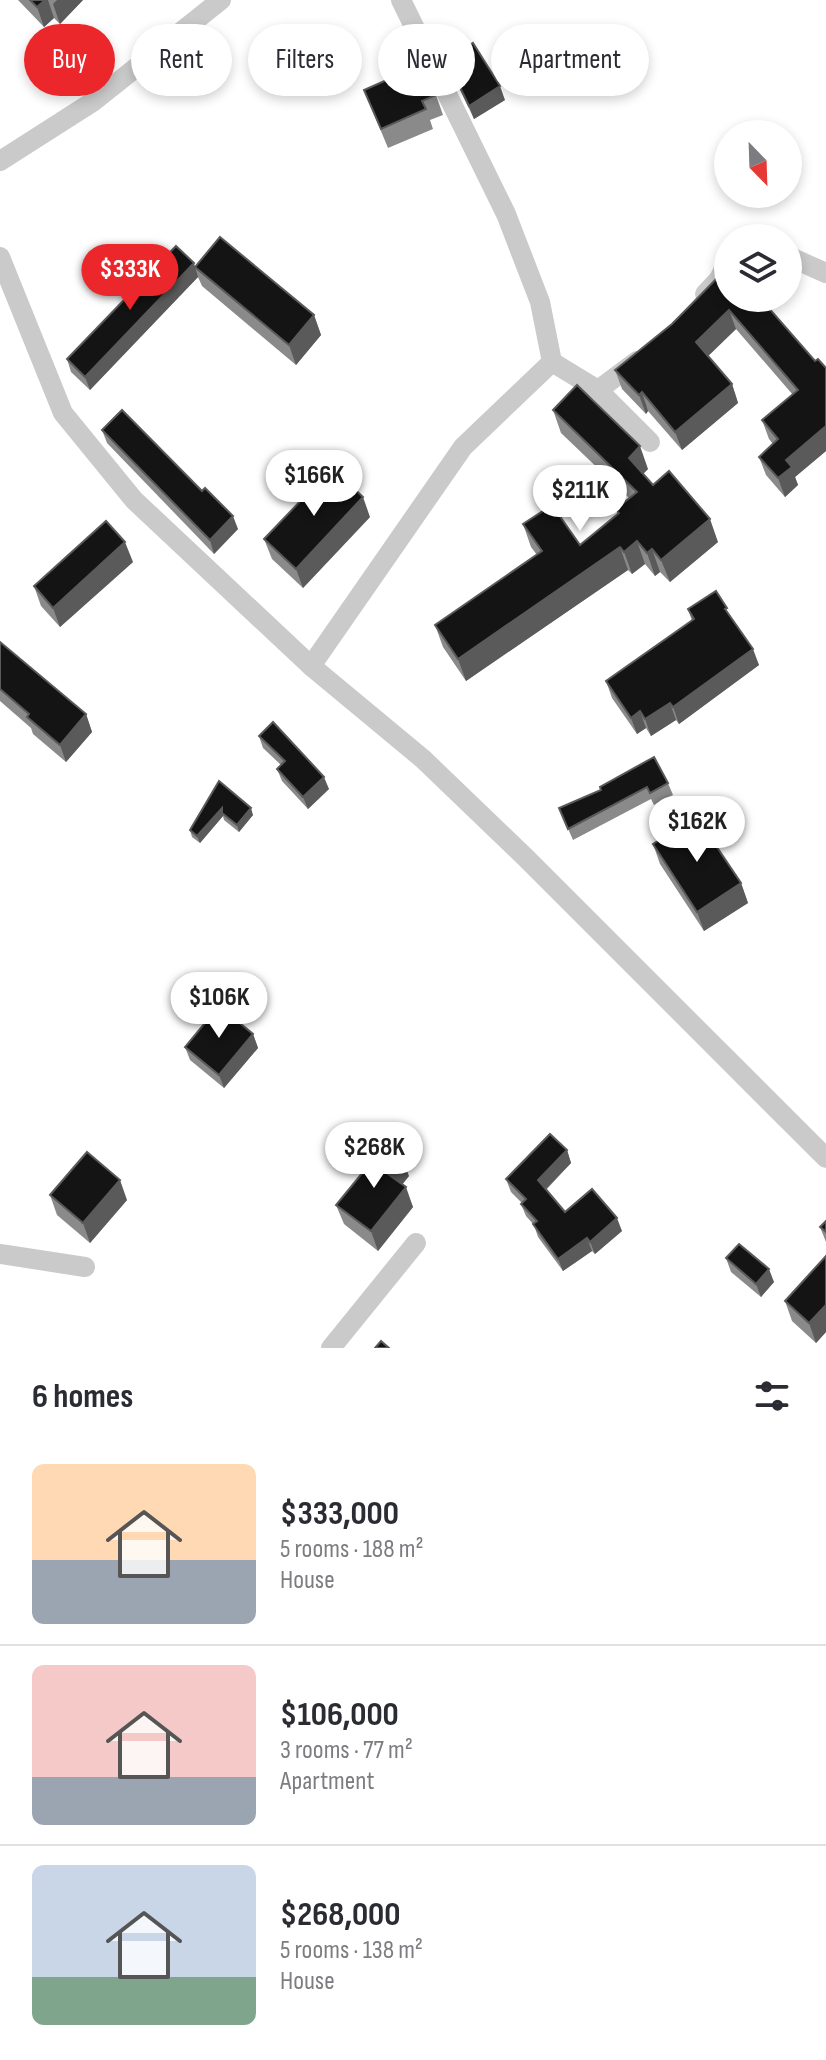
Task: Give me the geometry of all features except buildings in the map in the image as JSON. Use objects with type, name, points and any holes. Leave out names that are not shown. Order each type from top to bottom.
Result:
[{"type":"street","points":[[0,161],[94,101],[221,0]]},
{"type":"street","points":[[401,0],[506,214],[540,302],[552,362],[598,390],[650,442]]},
{"type":"street","points":[[0,257],[63,413],[134,500],[311,666],[423,759],[826,1158]]},
{"type":"street","points":[[802,262],[826,273]]},
{"type":"street","points":[[690,312],[714,285]]},
{"type":"street","points":[[598,390],[650,350]]},
{"type":"street","points":[[311,666],[463,447],[552,362]]},
{"type":"street","points":[[331,1348],[416,1243]]},
{"type":"street","points":[[0,1254],[85,1267]]}]
